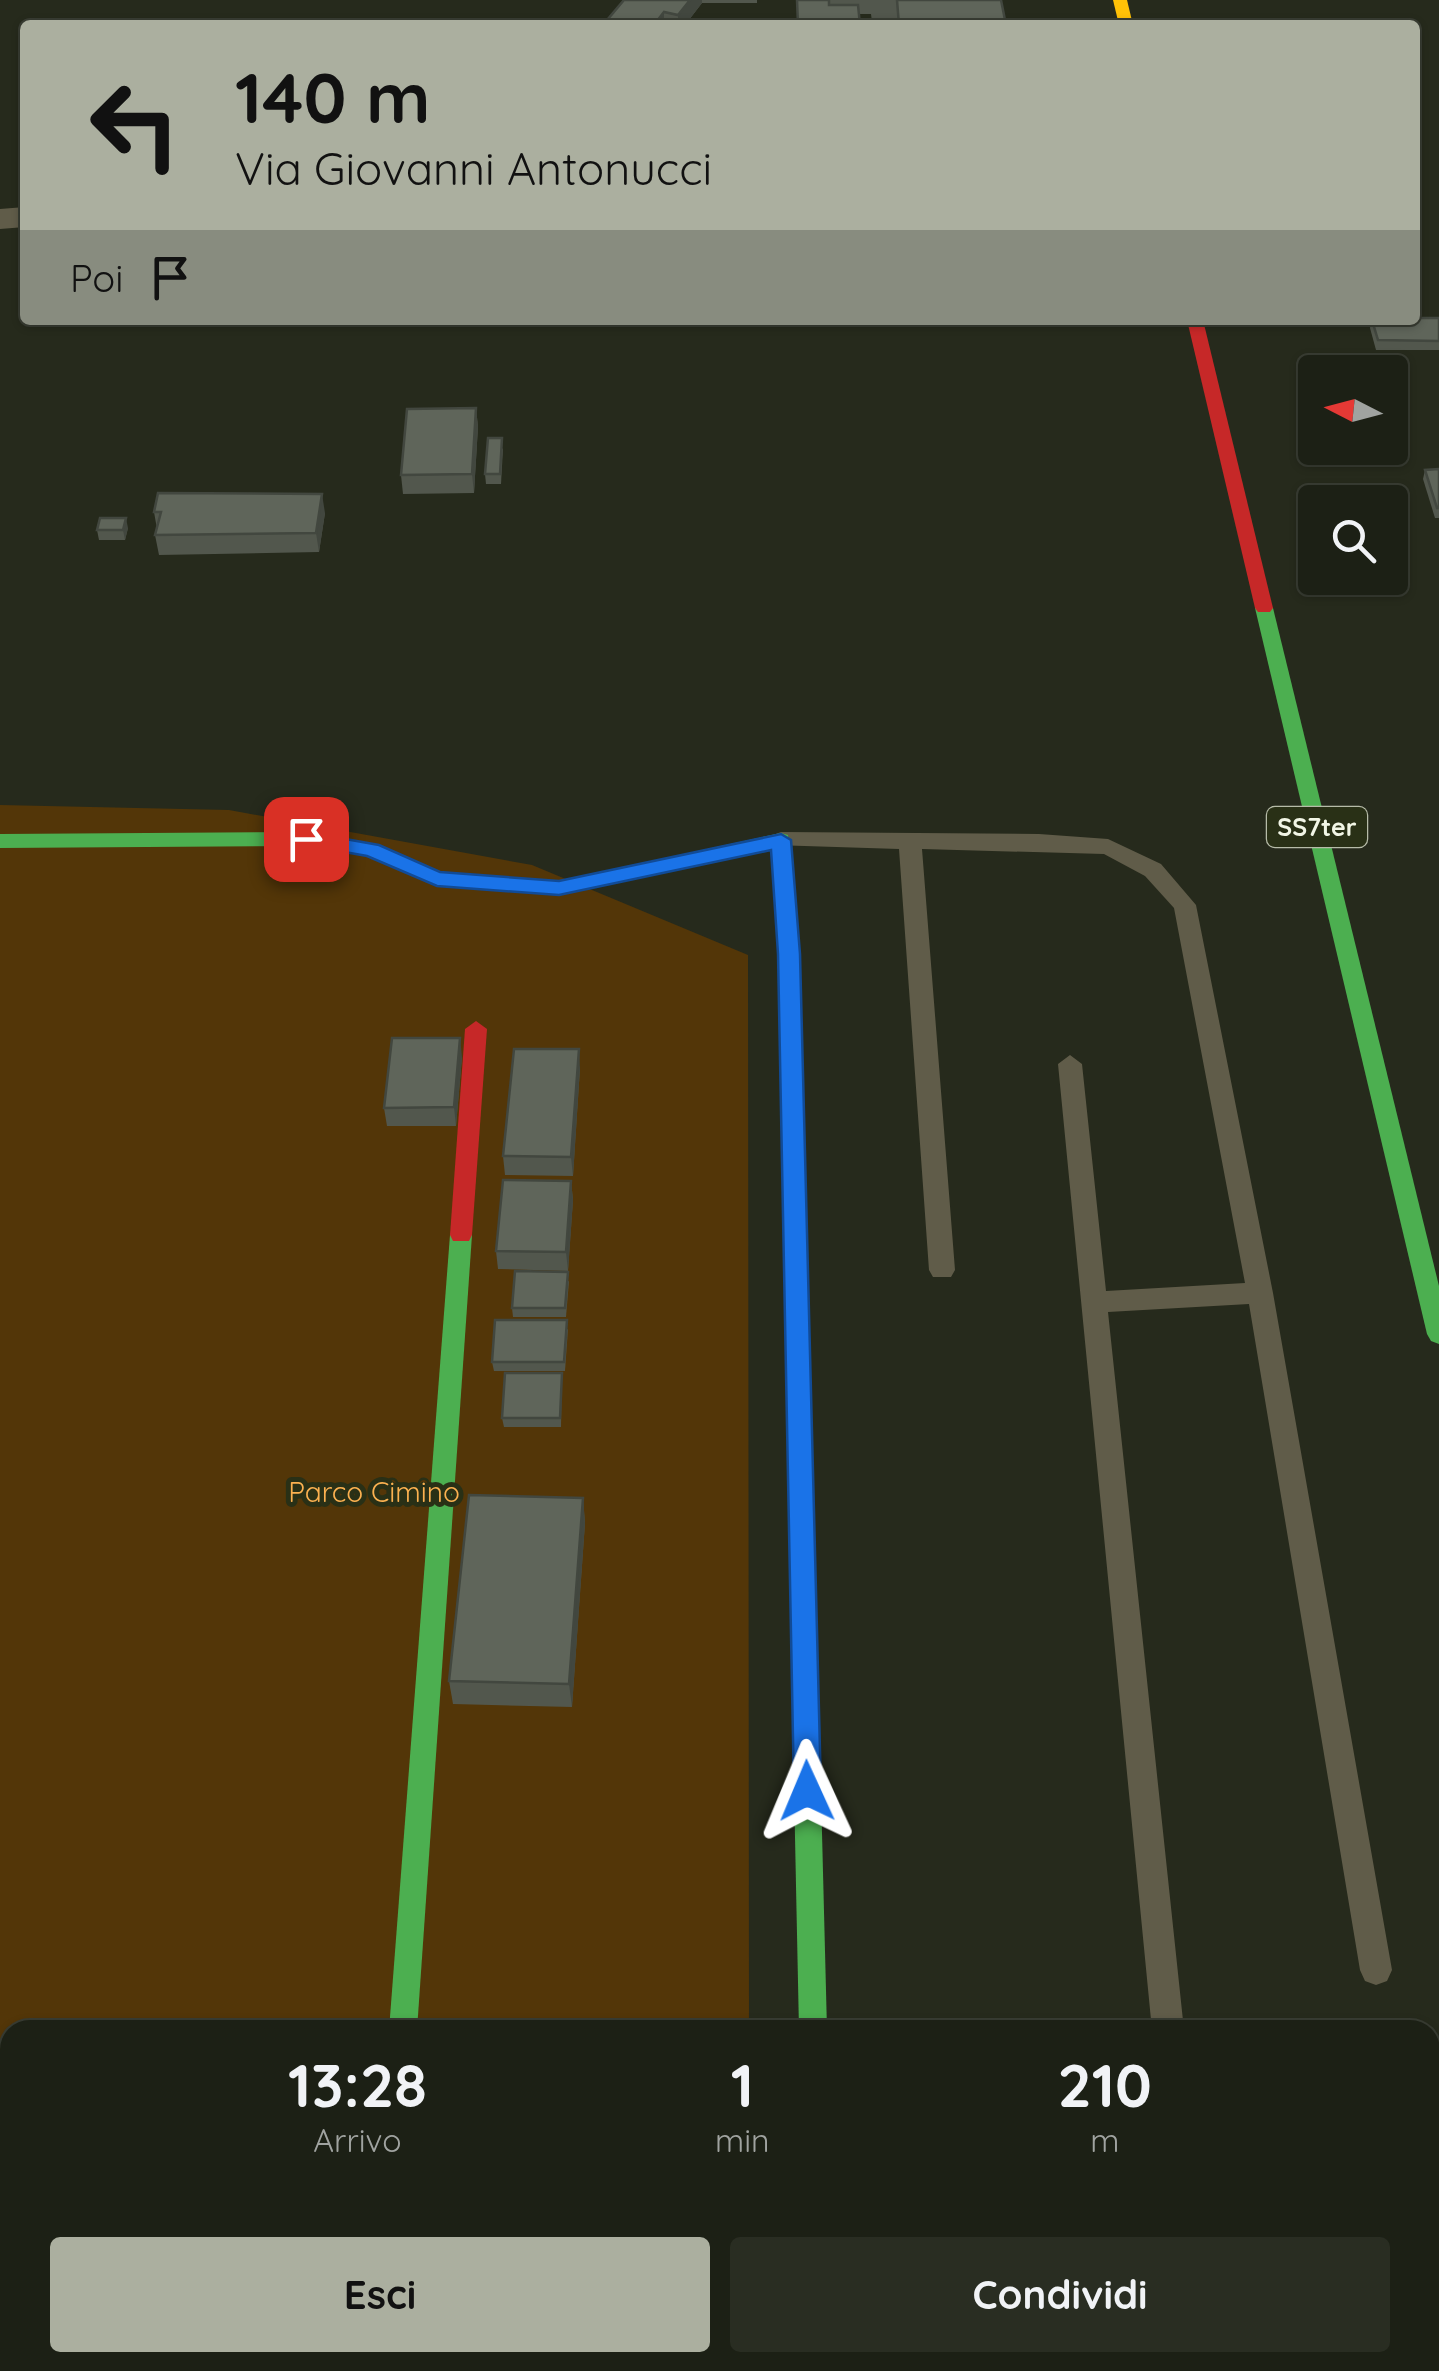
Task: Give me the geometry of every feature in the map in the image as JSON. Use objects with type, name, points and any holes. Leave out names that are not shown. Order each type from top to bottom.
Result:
[{"type":"street","name":"SS7ter","points":[[1196,325],[1439,1334]]},
{"type":"street","points":[[0,841],[306,839],[372,850],[437,879],[559,888],[781,840],[789,954],[812,2020]]},
{"type":"street","points":[[404,2020],[476,1029]]},
{"type":"lane","points":[[781,840],[1108,847],[1154,870],[1185,905],[1260,1292],[1376,1970]]},
{"type":"lane","points":[[910,841],[942,1270]]},
{"type":"lane","points":[[1070,1064],[1167,2020]]},
{"type":"lane","points":[[1094,1302],[1260,1292]]},
{"type":"green space","name":"Parco Cimino","points":[[0,805],[229,810],[532,865],[748,955],[749,2020],[0,2020]]},
{"type":"building","points":[[624,0],[690,0],[678,15],[664,12],[658,20],[608,19]]},
{"type":"building","points":[[797,0],[858,5],[860,20],[798,20]]},
{"type":"building","points":[[897,0],[1001,0],[1005,20],[899,20]]},
{"type":"building","points":[[1420,318],[1439,318],[1439,341],[1378,340],[1374,325],[1420,325]]},
{"type":"building","points":[[476,408],[472,474],[401,475],[407,409]]},
{"type":"building","points":[[488,438],[502,438],[500,474],[485,474]]},
{"type":"building","points":[[1439,469],[1439,508],[1437,508],[1425,470]]},
{"type":"building","points":[[158,493],[322,494],[316,533],[155,535],[161,512],[154,512]]},
{"type":"building","points":[[100,518],[126,518],[123,530],[97,530]]},
{"type":"building","points":[[392,1038],[460,1038],[454,1107],[384,1108]]},
{"type":"building","points":[[514,1049],[579,1049],[571,1157],[503,1156]]},
{"type":"building","points":[[503,1180],[571,1181],[566,1252],[496,1251]]},
{"type":"building","points":[[515,1271],[568,1272],[565,1308],[512,1308]]},
{"type":"building","points":[[495,1320],[567,1320],[564,1362],[492,1362]]},
{"type":"building","points":[[505,1373],[562,1373],[560,1418],[502,1418]]},
{"type":"building","points":[[469,1495],[583,1498],[569,1684],[449,1681]]},
{"type":"traffic: fast","points":[[1264,608],[1439,1334]]},
{"type":"traffic: fast","points":[[0,841],[306,839],[372,850],[437,879],[559,888],[781,840],[789,955],[795,1211]]},
{"type":"traffic: fast","points":[[404,2020],[461,1235]]},
{"type":"traffic: fast","points":[[803,1596],[813,2020]]},
{"type":"traffic: slow","points":[[1120,0],[1125,20]]},
{"type":"traffic: jam","points":[[1196,325],[1264,608]]},
{"type":"traffic: jam","points":[[461,1235],[476,1029]]},
{"type":"traffic: jam","points":[[795,1211],[803,1596]]},
{"type":"route","points":[[306,839],[372,850],[437,879],[559,888],[781,840],[789,954],[807,1791]]}]
